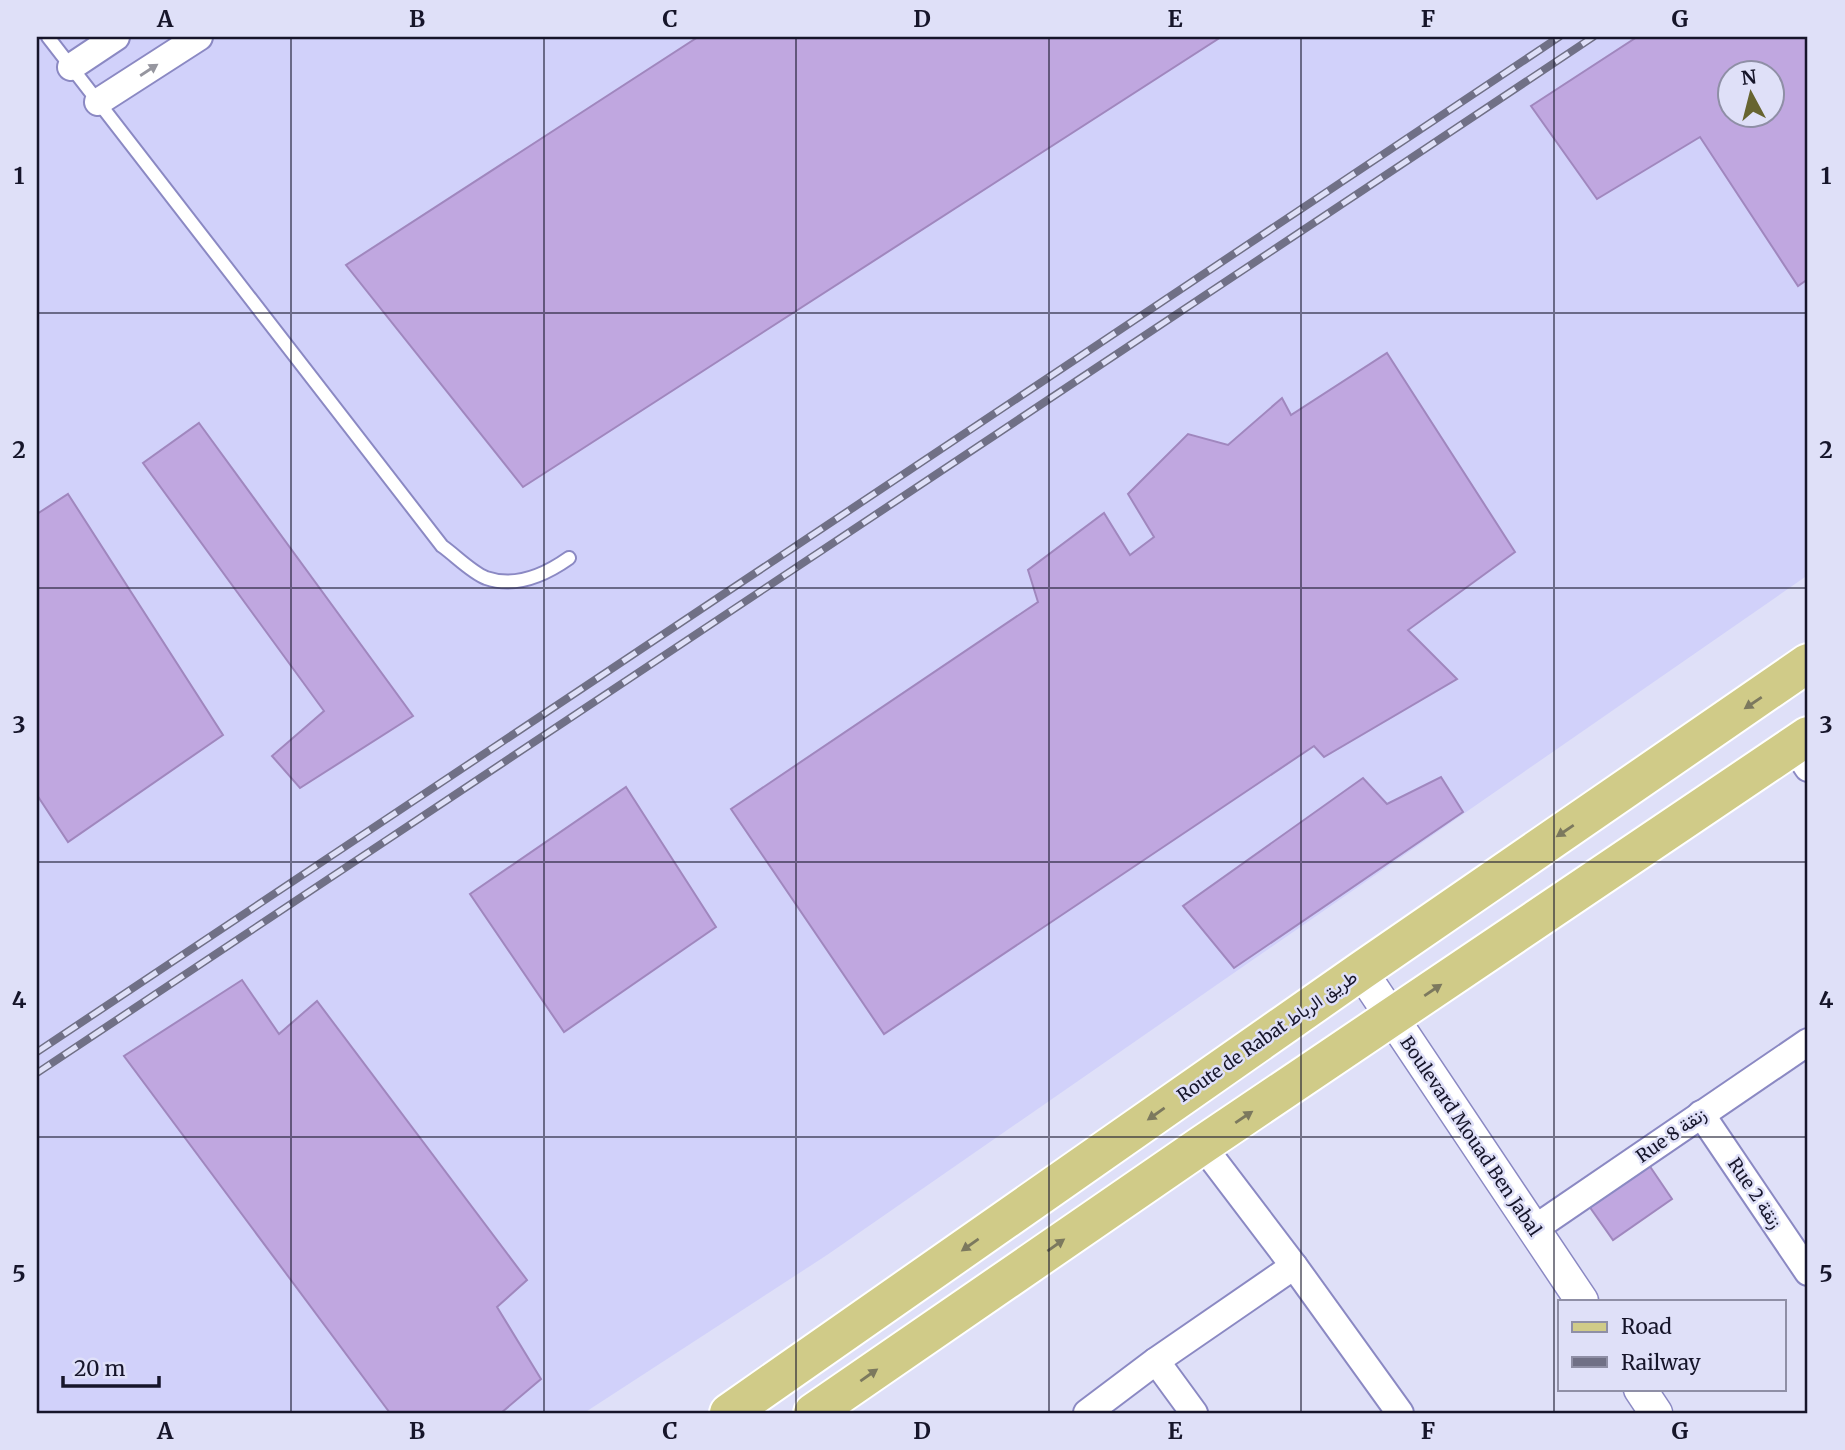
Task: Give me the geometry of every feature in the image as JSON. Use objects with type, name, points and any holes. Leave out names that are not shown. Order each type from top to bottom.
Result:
[{"type":"main road","name":"Route de Rabat طريق الرباط","points":[[729,1413],[1361,971],[1808,663]]},
{"type":"main road","points":[[813,1413],[1391,1018],[1803,750]]},
{"type":"street","points":[[71,67],[116,37]]},
{"type":"street","points":[[98,102],[199,37]]},
{"type":"street","name":"Boulevard Mouad Ben Jabal","points":[[1361,971],[1581,1300]]},
{"type":"street","name":"Rue 8 زنقة","points":[[1534,1229],[1808,1042]]},
{"type":"street","name":"Rue 2 زنقة","points":[[1701,1114],[1808,1272]]},
{"type":"street","points":[[1202,1145],[1400,1413]]},
{"type":"street","points":[[1087,1413],[1156,1361],[1294,1266]]},
{"type":"street","points":[[1156,1361],[1194,1413]]},
{"type":"street","points":[[1641,1390],[1656,1413]]},
{"type":"lane","points":[[48,37],[442,545],[484,577],[499,580],[534,578],[569,558]]},
{"type":"shaded area","points":[[37,37],[1808,37],[1808,575],[827,1255],[584,1413],[37,1413]]},
{"type":"building","points":[[698,37],[1221,37],[523,487],[346,265]]},
{"type":"building","points":[[1637,37],[1808,37],[1808,279],[1798,286],[1700,137],[1597,199],[1531,106]]},
{"type":"building","points":[[1387,353],[1515,552],[1408,630],[1457,679],[1324,757],[1314,746],[884,1034],[731,809],[1038,602],[1028,570],[1104,513],[1130,555],[1154,537],[1128,494],[1188,434],[1228,445],[1282,398],[1291,415]]},
{"type":"building","points":[[199,423],[413,716],[300,788],[272,756],[324,711],[143,463]]},
{"type":"building","points":[[68,494],[223,735],[68,842],[37,795],[37,514]]},
{"type":"building","points":[[1441,777],[1463,812],[1234,968],[1183,906],[1363,778],[1387,804]]},
{"type":"building","points":[[626,787],[716,927],[564,1032],[470,894]]},
{"type":"building","points":[[242,980],[279,1034],[317,1001],[527,1280],[497,1307],[541,1379],[501,1413],[390,1413],[124,1056]]},
{"type":"building","points":[[1649,1165],[1672,1199],[1613,1240],[1589,1206]]},
{"type":"railway","points":[[37,1052],[1559,37]]},
{"type":"railway","points":[[37,1073],[1593,37]]}]
